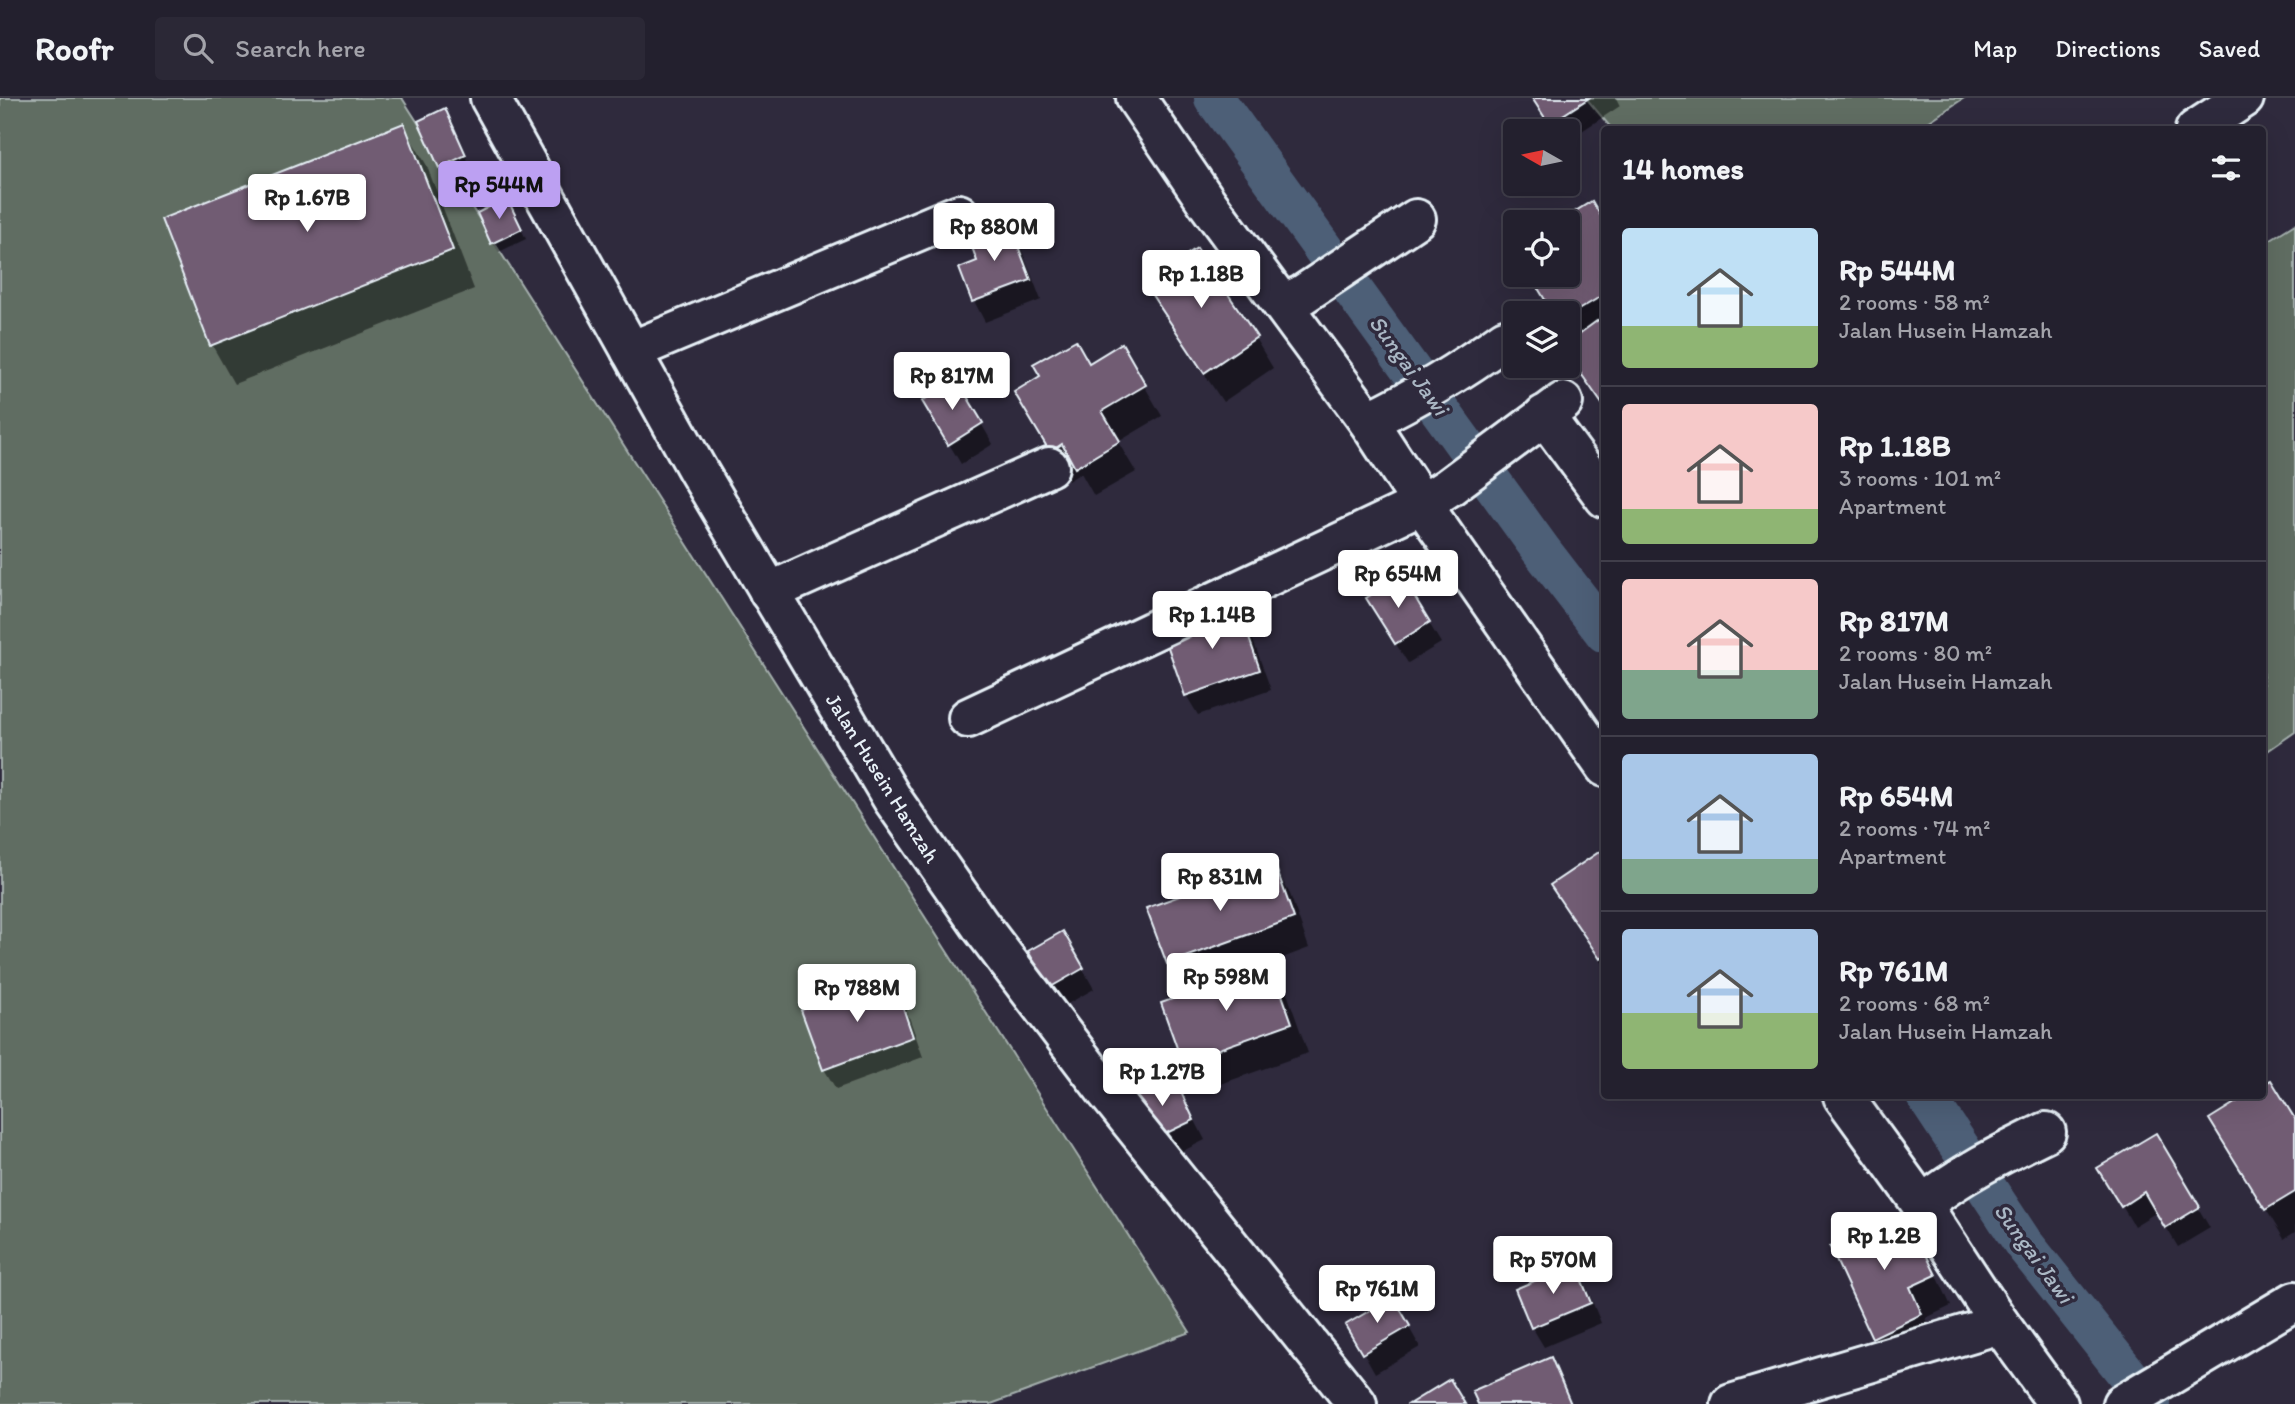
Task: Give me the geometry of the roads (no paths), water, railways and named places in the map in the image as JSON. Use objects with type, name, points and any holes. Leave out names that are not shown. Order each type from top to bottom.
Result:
[{"type":"street","name":"Jalan Husein Hamzah","points":[[490,98],[769,592],[893,800],[980,925],[1114,1101],[1357,1404]]},
{"type":"street","points":[[1136,98],[1208,204],[1292,299],[1382,415],[1601,761]]},
{"type":"street","points":[[2201,126],[2244,98]]},
{"type":"street","points":[[631,351],[959,214]]},
{"type":"street","points":[[1292,299],[1416,219]]},
{"type":"street","points":[[1382,415],[1473,362],[1503,340]]},
{"type":"street","points":[[968,718],[1435,496],[1553,408],[1601,491]]},
{"type":"street","points":[[769,592],[1049,467]]},
{"type":"street","points":[[1846,1099],[1931,1198],[2000,1324],[2058,1404]]},
{"type":"street","points":[[1931,1198],[2010,1150],[2046,1132]]},
{"type":"street","points":[[2122,1404],[2295,1301]]},
{"type":"street","points":[[1731,1404],[2000,1324]]},
{"type":"waterway","name":"Sungai Jawi","points":[[1214,98],[1541,550],[1601,628]]},
{"type":"waterway","name":"Sungai Jawi","points":[[1928,1099],[2023,1243],[2151,1404]]}]
